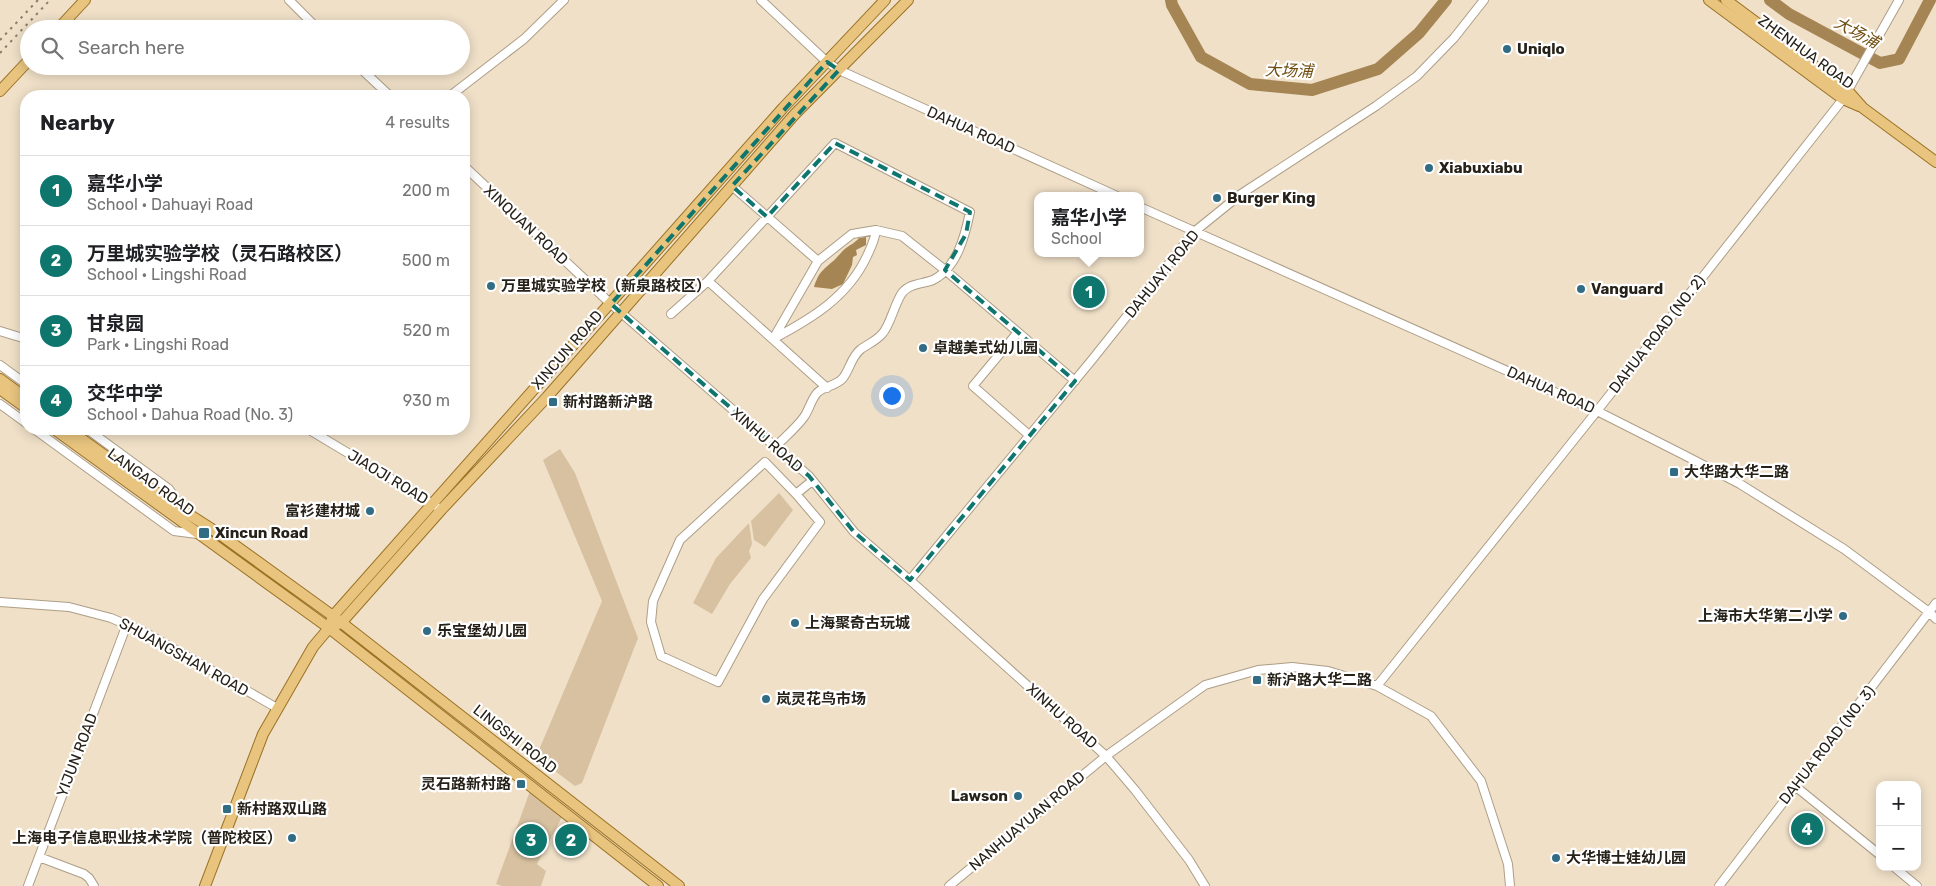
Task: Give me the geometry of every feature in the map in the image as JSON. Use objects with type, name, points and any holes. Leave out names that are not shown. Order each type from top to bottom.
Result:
[{"type":"main road","points":[[66,20],[85,0]]},
{"type":"main road","name":"XINCUN ROAD","points":[[337,620],[432,504],[783,108],[885,0]]},
{"type":"main road","name":"XINCUN ROAD","points":[[205,886],[258,744],[276,708],[313,647],[547,397],[795,114],[908,0]]},
{"type":"main road","name":"ZHENHUA ROAD","points":[[1709,0],[1845,95],[1936,162]]},
{"type":"main road","name":"ZHENHUA ROAD","points":[[1726,0],[1845,95]]},
{"type":"main road","points":[[0,91],[20,70]]},
{"type":"main road","points":[[0,379],[20,394]]},
{"type":"main road","points":[[0,389],[20,404]]},
{"type":"main road","name":"LANGAO ROAD","points":[[62,435],[329,628]]},
{"type":"main road","name":"LANGAO ROAD","points":[[76,435],[337,620]]},
{"type":"main road","name":"LINGSHI ROAD","points":[[337,620],[679,886]]},
{"type":"main road","name":"LINGSHI ROAD","points":[[329,628],[658,886]]},
{"type":"street","points":[[289,0],[309,20]]},
{"type":"street","points":[[458,90],[524,39],[564,0]]},
{"type":"street","name":"DAHUA ROAD","points":[[761,0],[827,62],[839,70],[1108,192]]},
{"type":"street","name":"DAHUAYI ROAD","points":[[910,580],[1075,381],[1194,232],[1241,194],[1376,106],[1417,76],[1454,38],[1484,0]]},
{"type":"street","name":"DAHUA ROAD (NO. 2)","points":[[1377,686],[1597,411],[1845,95],[1899,0]]},
{"type":"street","points":[[368,75],[384,90]]},
{"type":"street","points":[[671,314],[708,281],[835,142],[970,212],[966,234],[955,258],[945,270],[932,280],[918,283],[904,291],[893,309],[884,332],[874,342],[860,349],[852,359],[843,379],[817,392],[804,416],[775,447]]},
{"type":"street","name":"XINQUAN ROAD","points":[[470,172],[611,304]]},
{"type":"street","points":[[732,186],[818,261]]},
{"type":"street","name":"DAHUA ROAD","points":[[1144,209],[1597,411],[1740,484],[1844,549],[1936,619]]},
{"type":"street","points":[[773,339],[808,320],[832,302],[850,285],[876,238],[876,230]]},
{"type":"street","points":[[773,339],[818,261],[852,234],[876,230],[902,236],[945,270],[1075,381]]},
{"type":"street","points":[[708,281],[827,388]]},
{"type":"street","name":"XINHU ROAD","points":[[611,304],[775,447],[812,481],[854,532],[1106,756],[1204,685],[1258,670],[1292,667],[1328,671],[1377,686],[1431,716],[1481,781],[1508,864],[1510,886]]},
{"type":"street","points":[[0,332],[20,337]]},
{"type":"street","points":[[1018,332],[972,386],[1029,436]]},
{"type":"street","points":[[0,364],[20,379]]},
{"type":"street","points":[[0,404],[20,419]]},
{"type":"street","points":[[42,435],[174,531],[197,534]]},
{"type":"street","points":[[95,435],[169,489],[184,512]]},
{"type":"street","name":"JIAOJI ROAD","points":[[318,435],[442,510]]},
{"type":"street","points":[[765,462],[796,494],[820,522],[763,599],[718,682],[661,656],[650,622],[653,601],[680,540],[765,462]]},
{"type":"street","points":[[796,494],[812,481]]},
{"type":"street","name":"SHUANGSHAN ROAD","points":[[0,602],[69,607],[90,611],[127,624],[276,708]]},
{"type":"street","name":"DAHUA ROAD (NO. 3)","points":[[1719,886],[1936,603]]},
{"type":"street","name":"YIJUN ROAD","points":[[28,886],[127,624]]},
{"type":"street","points":[[1106,756],[1189,860],[1205,886]]},
{"type":"street","name":"NANHUAYUAN ROAD","points":[[949,886],[1106,756]]},
{"type":"street","points":[[1795,786],[1876,853]]},
{"type":"street","points":[[39,857],[84,874],[94,886]]},
{"type":"street","points":[[1899,871],[1917,886]]},
{"type":"highlighted area","points":[[827,62],[839,70],[732,186],[767,217],[835,143],[970,212],[966,234],[945,270],[1075,381],[910,580],[854,532],[809,476],[611,304]]},
{"type":"shaded area","points":[[866,237],[866,245],[856,250],[857,255],[853,257],[852,265],[843,284],[832,289],[814,287],[821,272],[859,238]]},
{"type":"shaded area","points":[[560,449],[575,473],[638,638],[582,783],[575,786],[536,757],[602,601],[543,460]]},
{"type":"shaded area","points":[[779,493],[793,510],[765,547],[754,540],[751,521]]},
{"type":"shaded area","points":[[749,523],[752,544],[749,551],[751,558],[730,584],[712,614],[693,603],[716,558]]},
{"type":"shaded area","points":[[530,791],[562,817],[537,864],[546,871],[541,886],[502,886],[496,884]]},
{"type":"waterway","name":"大场浦","points":[[1171,0],[1201,57],[1250,84],[1312,90],[1378,69],[1419,33],[1446,0]]},
{"type":"waterway","name":"大场浦","points":[[1770,0],[1789,14],[1880,63],[1899,59],[1930,0]]},
{"type":"railway","points":[[0,40],[38,0]]},
{"type":"railway","points":[[31,20],[50,0]]},
{"type":"railway","points":[[0,53],[20,32]]},
{"type":"place","name":"Uniqlo","points":[[1507,49]]},
{"type":"place","name":"Xiabuxiabu","points":[[1429,168]]},
{"type":"place","name":"Burger King","points":[[1217,198]]},
{"type":"place","name":"万里城实验学校（新泉路校区）","points":[[491,286]]},
{"type":"place","name":"Vanguard","points":[[1581,289]]},
{"type":"place","name":"嘉华小学","points":[[1089,292]]},
{"type":"place","name":"卓越美式幼儿园","points":[[923,348]]},
{"type":"place","name":"新村路新沪路","points":[[553,402]]},
{"type":"place","name":"大华路大华二路","points":[[1674,472]]},
{"type":"place","name":"富衫建材城","points":[[370,511]]},
{"type":"place","name":"Xincun Road","points":[[204,533]]},
{"type":"place","name":"上海市大华第二小学","points":[[1843,616]]},
{"type":"place","name":"上海聚奇古玩城","points":[[795,623]]},
{"type":"place","name":"乐宝堡幼儿园","points":[[427,631]]},
{"type":"place","name":"新沪路大华二路","points":[[1257,680]]},
{"type":"place","name":"岚灵花鸟市场","points":[[766,699]]},
{"type":"place","name":"灵石路新村路","points":[[521,784]]},
{"type":"place","name":"Lawson","points":[[1018,796]]},
{"type":"place","name":"新村路双山路","points":[[227,809]]},
{"type":"place","name":"交华中学","points":[[1807,829]]},
{"type":"place","name":"上海电子信息职业技术学院（普陀校区）","points":[[292,838]]},
{"type":"place","name":"甘泉园","points":[[531,840]]},
{"type":"place","name":"万里城实验学校（灵石路校区）","points":[[571,840]]},
{"type":"place","name":"大华博士娃幼儿园","points":[[1556,858]]}]
